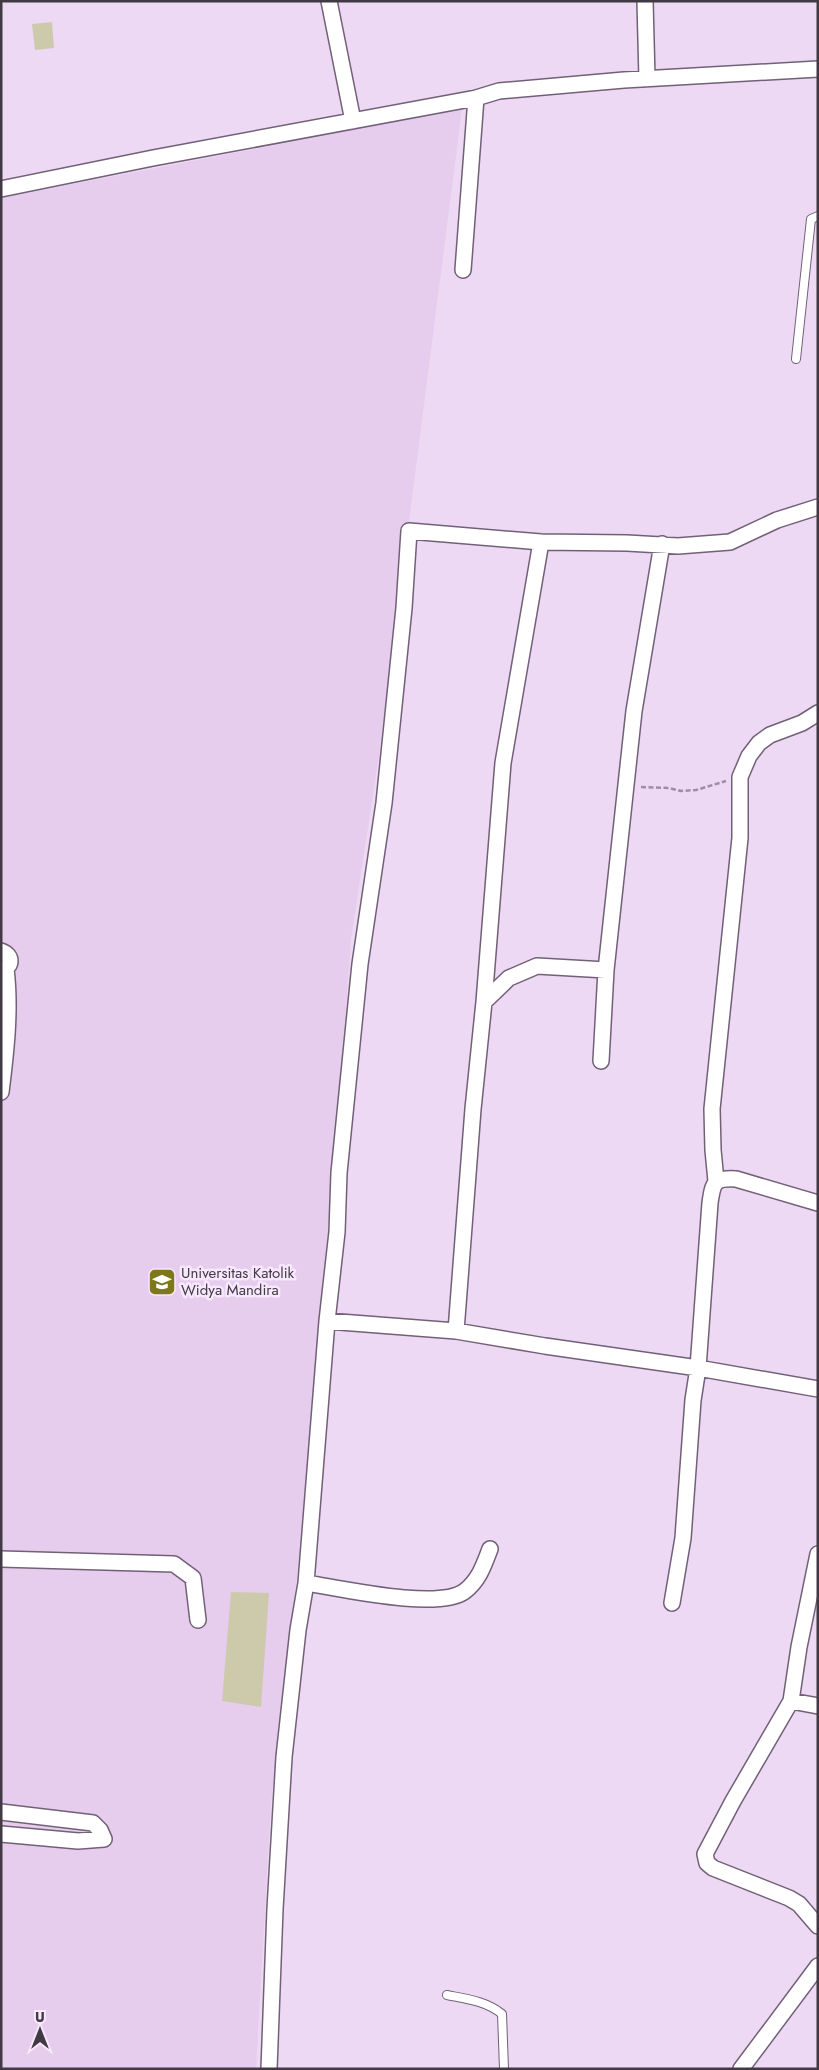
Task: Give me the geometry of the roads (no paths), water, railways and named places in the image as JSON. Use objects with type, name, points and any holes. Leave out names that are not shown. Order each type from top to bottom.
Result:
[{"type":"street","points":[[329,1],[353,122]]},
{"type":"street","points":[[645,1],[647,79]]},
{"type":"street","points":[[1,190],[152,158],[353,122],[508,90],[647,79],[818,69]]},
{"type":"street","points":[[463,270],[476,98]]},
{"type":"street","points":[[269,2069],[274,1928],[284,1757],[298,1630],[306,1582],[327,1321],[338,1232],[340,1173],[360,964],[384,803],[402,627],[409,531],[541,542],[662,544],[678,546],[730,542],[777,520],[818,506]]},
{"type":"street","points":[[456,1331],[503,763],[541,542]]},
{"type":"street","points":[[601,1061],[606,970],[635,702],[662,544]]},
{"type":"street","points":[[716,1181],[712,1109],[740,838],[740,777],[750,756],[759,743],[770,735],[802,723],[818,712]]},
{"type":"street","points":[[1,951],[7,953],[10,958],[10,964],[4,970],[8,982],[6,1055],[1,1092]]},
{"type":"street","points":[[484,1002],[509,978],[537,966],[606,970]]},
{"type":"street","points":[[672,1603],[683,1538],[712,1188],[716,1181],[722,1178],[736,1179],[818,1203]]},
{"type":"street","points":[[327,1321],[456,1331],[698,1368],[818,1389]]},
{"type":"street","points":[[306,1582],[375,1594],[436,1600],[452,1597],[464,1592],[479,1576],[490,1549]]},
{"type":"street","points":[[818,1554],[799,1647],[791,1701],[725,1815],[705,1854],[707,1863],[713,1868],[789,1898],[799,1904],[818,1926]]},
{"type":"street","points":[[1,1559],[174,1564],[193,1578],[198,1620]]},
{"type":"street","points":[[791,1701],[818,1706]]},
{"type":"street","points":[[1,1812],[92,1823],[100,1830],[104,1838],[78,1841],[1,1834]]},
{"type":"street","points":[[741,2069],[818,1966]]},
{"type":"lane","points":[[796,359],[811,219],[818,216]]},
{"type":"lane","points":[[447,1995],[481,2002],[494,2007],[502,2014],[504,2069]]},
{"type":"place","name":"Universitas Katolik Widya Mandira","points":[[162,1282]]}]
